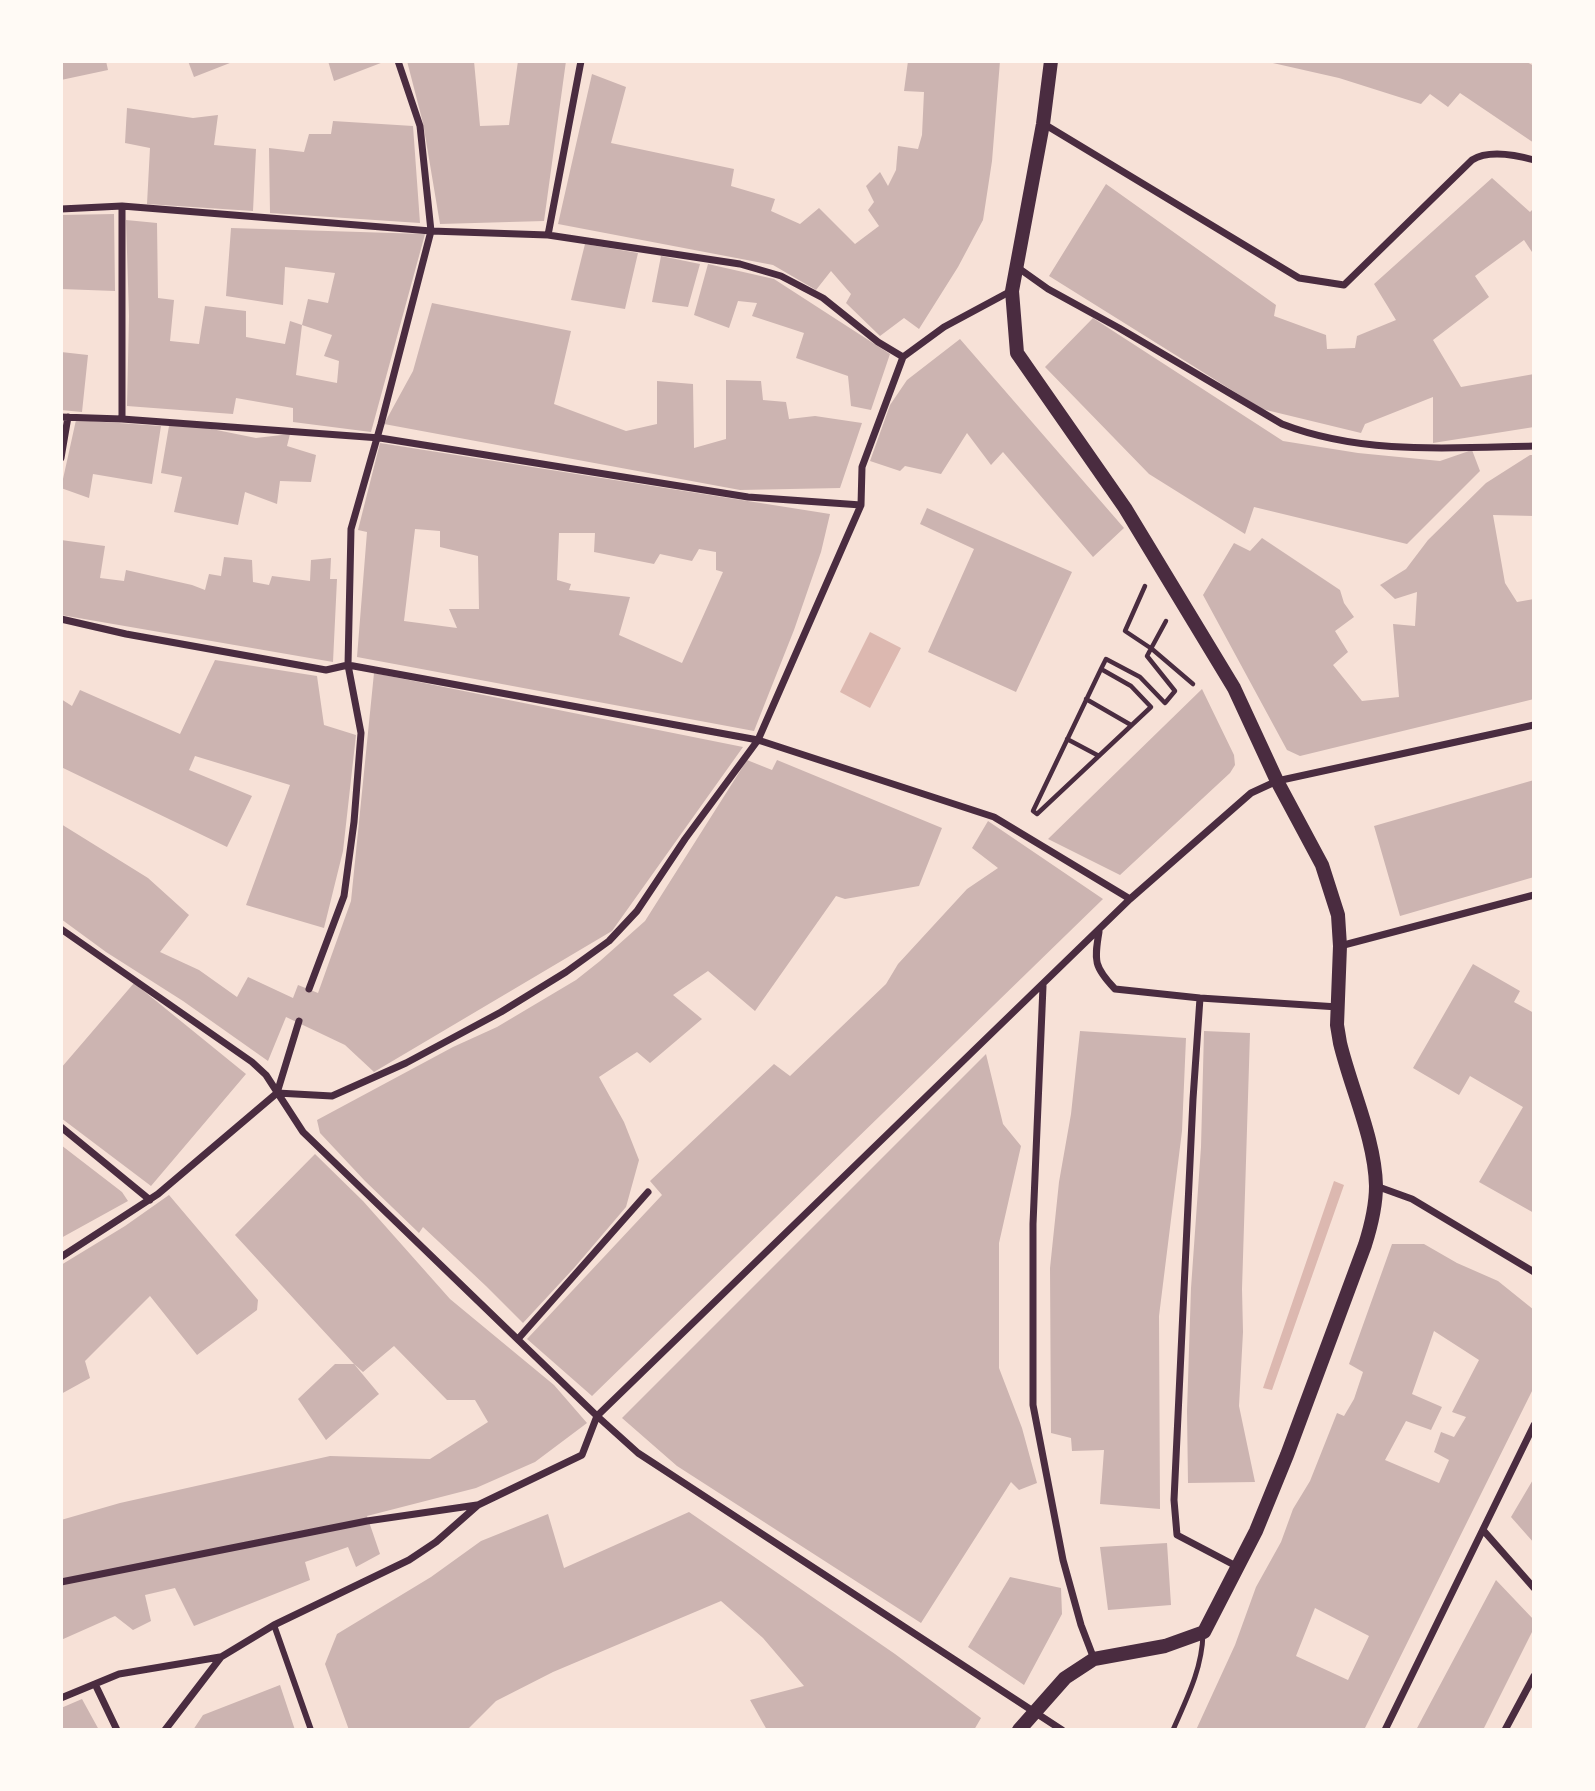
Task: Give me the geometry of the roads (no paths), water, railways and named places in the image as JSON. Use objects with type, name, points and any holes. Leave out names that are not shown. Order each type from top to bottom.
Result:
[{"type":"main road","points":[[1019,1730],[1065,1678],[1094,1659],[1165,1646],[1204,1632],[1239,1568],[1287,1455],[1360,1259],[1369,1231],[1376,1186],[1371,1150],[1340,1043],[1338,915],[1322,865],[1234,688],[1125,508],[1017,353],[1012,291],[1043,124],[1051,61]]},
{"type":"street","points":[[309,989],[344,896],[354,822],[361,733],[348,665],[351,529],[382,424],[431,231],[420,126],[398,61]]},
{"type":"street","points":[[548,235],[581,61]]},
{"type":"street","points":[[1043,124],[1299,278],[1344,285],[1472,160],[1481,155],[1534,160]]},
{"type":"street","points":[[122,206],[122,419]]},
{"type":"street","points":[[61,209],[122,206],[431,231],[548,235],[740,264],[781,276],[822,298],[878,342],[903,357]]},
{"type":"street","points":[[1016,267],[1048,289],[1282,424],[1297,430],[1324,438],[1372,445],[1434,448],[1534,446]]},
{"type":"street","points":[[277,1093],[332,1096],[406,1063],[501,1012],[610,941],[637,911],[685,839],[758,740],[861,505],[862,467],[903,357],[944,327],[1012,291]]},
{"type":"street","points":[[61,458],[65,417],[122,419],[376,438],[748,497],[861,505]]},
{"type":"street","points":[[61,619],[126,634],[326,670],[348,665],[758,740],[994,817],[1130,899]]},
{"type":"street","points":[[165,1730],[221,1657],[274,1625],[409,1560],[436,1542],[478,1505],[582,1455],[597,1416],[1130,899],[1251,793],[1278,781],[1534,725]]},
{"type":"street","points":[[1340,946],[1534,895]]},
{"type":"street","points":[[61,929],[252,1062],[266,1075],[303,1132],[638,1453],[1062,1730]]},
{"type":"street","points":[[1099,931],[1094,958],[1100,974],[1115,989],[1200,998],[1338,1007]]},
{"type":"street","points":[[1044,985],[1033,1224],[1033,1405],[1063,1560],[1081,1625],[1094,1659]]},
{"type":"street","points":[[1200,998],[1174,1500],[1177,1535],[1239,1568]]},
{"type":"street","points":[[61,1256],[150,1200],[277,1093],[299,1021]]},
{"type":"street","points":[[61,1127],[150,1200]]},
{"type":"street","points":[[1376,1186],[1412,1199],[1534,1272]]},
{"type":"street","points":[[517,1339],[648,1192]]},
{"type":"street","points":[[1385,1730],[1534,1425]]},
{"type":"street","points":[[61,1581],[367,1521],[478,1505]]},
{"type":"street","points":[[1483,1530],[1534,1588]]},
{"type":"street","points":[[274,1625],[311,1730]]},
{"type":"street","points":[[61,1698],[119,1674],[221,1657]]},
{"type":"street","points":[[1506,1730],[1534,1676]]},
{"type":"street","points":[[94,1684],[117,1730]]},
{"type":"lane","points":[[1173,1730],[1196,1679],[1204,1632]]}]
